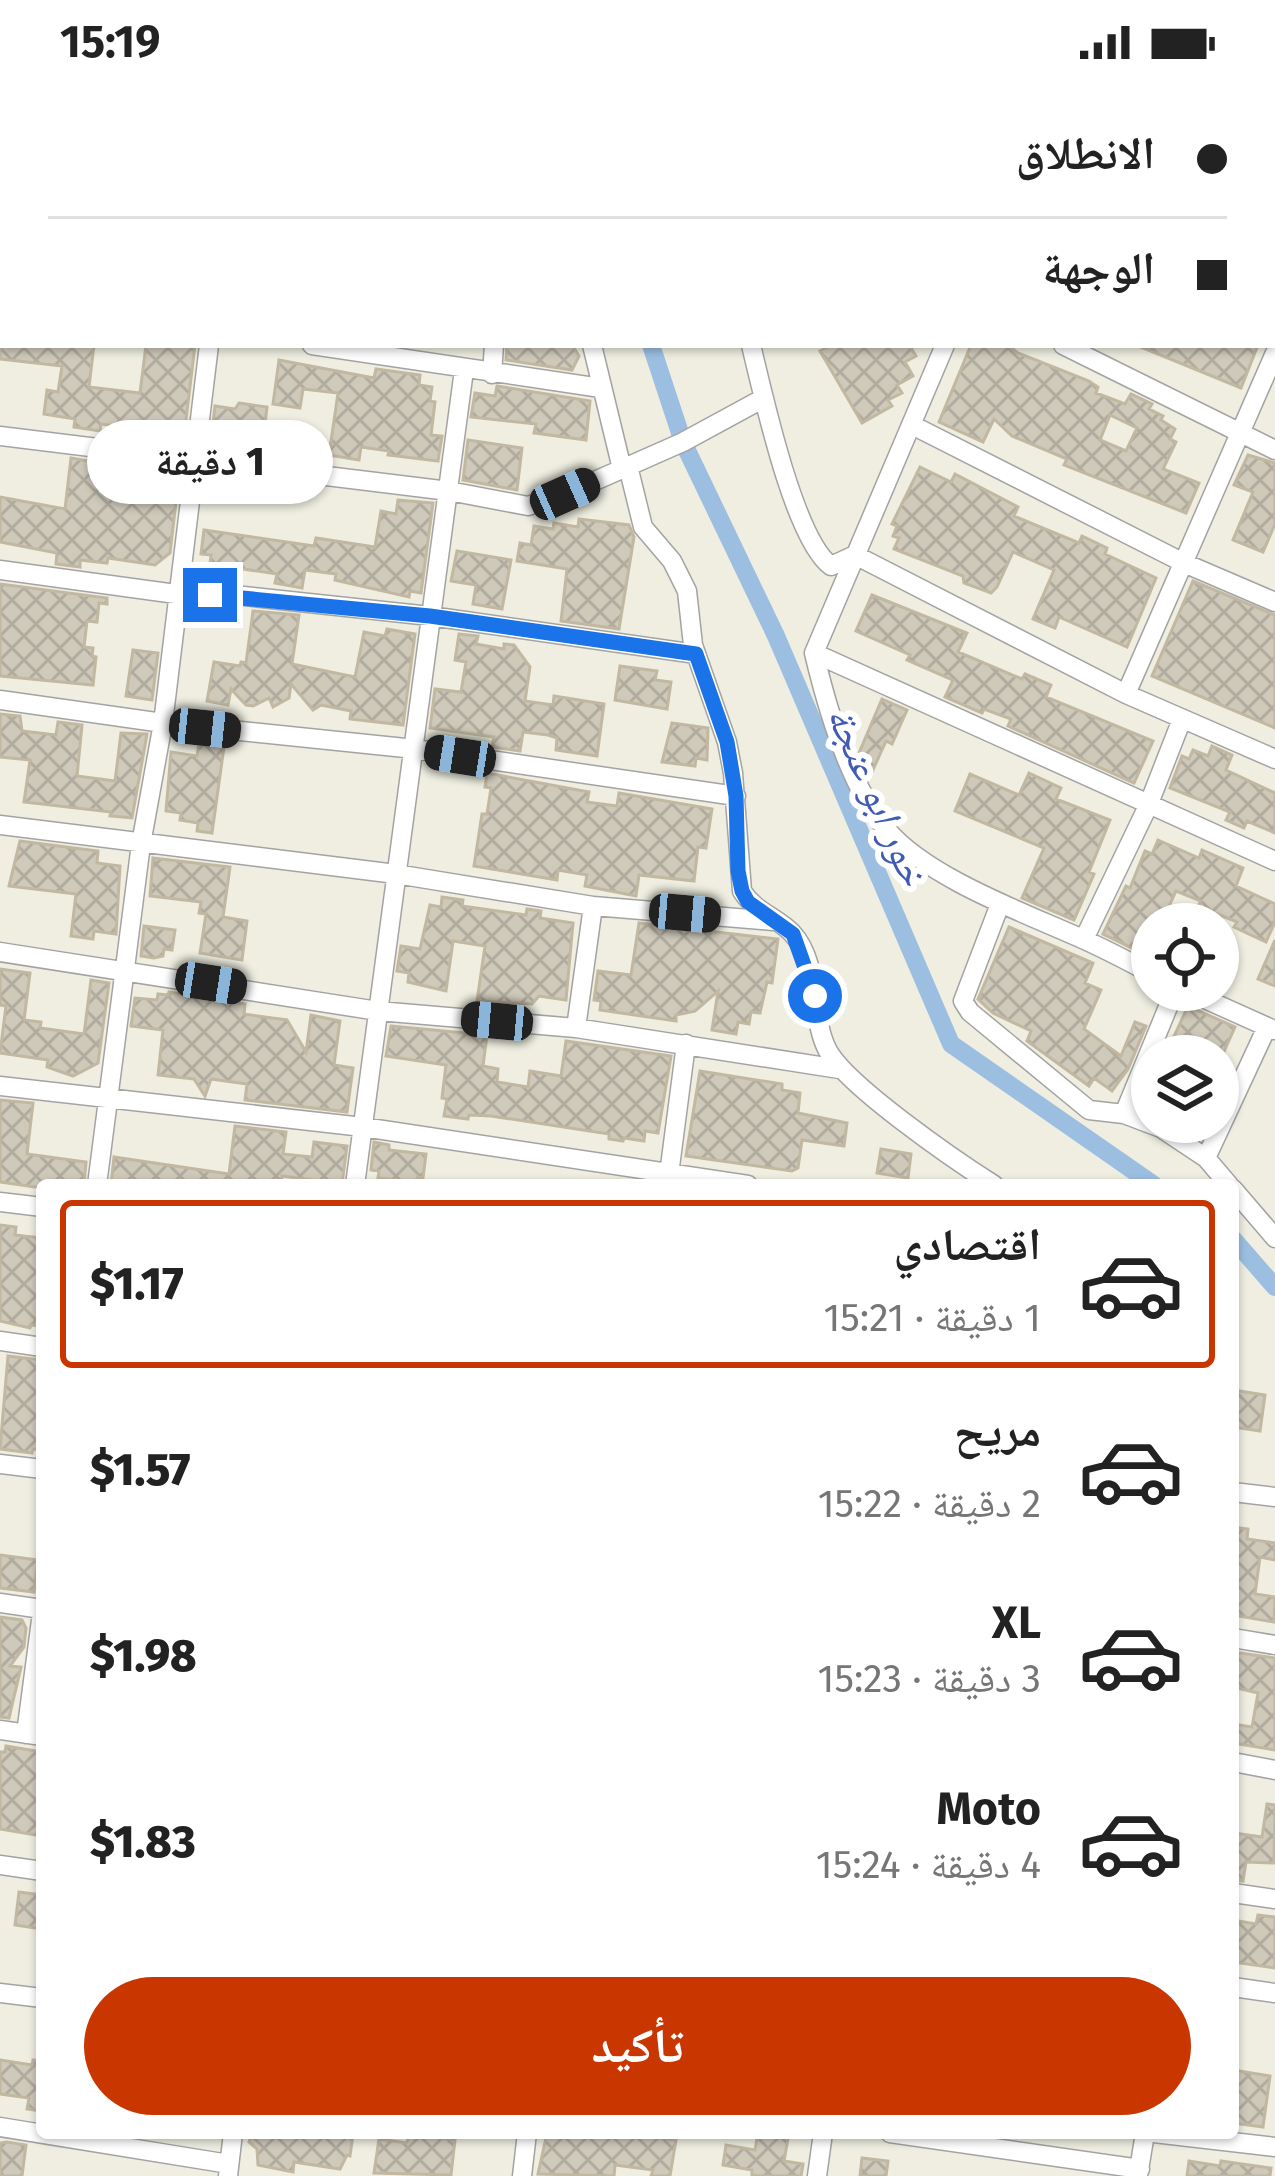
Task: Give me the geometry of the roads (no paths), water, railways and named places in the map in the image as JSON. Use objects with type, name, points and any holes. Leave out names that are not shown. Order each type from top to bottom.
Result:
[{"type":"street","points":[[98,1179],[141,844],[163,723],[209,348]]},
{"type":"street","points":[[330,348],[601,388]]},
{"type":"street","points":[[492,374],[494,348]]},
{"type":"street","points":[[593,348],[643,527],[682,575],[696,654],[727,742],[742,891],[793,934],[808,966],[822,1037],[839,1069],[986,1179]]},
{"type":"street","points":[[752,348],[812,547],[831,566],[855,555]]},
{"type":"street","points":[[945,348],[814,653],[826,703],[871,810],[890,835],[1000,904],[1131,963]]},
{"type":"street","points":[[1069,348],[1275,450]]},
{"type":"street","points":[[1126,694],[1275,353]]},
{"type":"street","points":[[357,1179],[464,370]]},
{"type":"street","points":[[0,436],[449,491],[528,506],[683,442],[764,398]]},
{"type":"street","points":[[912,425],[1184,563],[1275,602]]},
{"type":"street","points":[[855,555],[1126,694],[1275,759]]},
{"type":"street","points":[[0,570],[176,594],[244,596],[430,616],[696,654]]},
{"type":"street","points":[[814,653],[1275,861]]},
{"type":"street","points":[[0,700],[163,723],[415,749],[736,796]]},
{"type":"street","points":[[1084,939],[1148,806],[1182,719]]},
{"type":"street","points":[[0,825],[396,874],[593,906],[773,921]]},
{"type":"street","points":[[1000,904],[963,1001],[983,1027],[1089,1111],[1124,1114],[1161,1128],[1206,1158],[1224,1179]]},
{"type":"street","points":[[576,1028],[593,906]]},
{"type":"street","points":[[0,952],[378,1011],[576,1028],[839,1069]]},
{"type":"street","points":[[1124,1114],[1166,1011]]},
{"type":"street","points":[[1206,1158],[1271,1028],[1233,1011]]},
{"type":"street","points":[[668,1179],[686,1044]]},
{"type":"street","points":[[0,1086],[363,1127],[662,1179]]},
{"type":"street","points":[[1239,1196],[1275,1238]]},
{"type":"street","points":[[0,1202],[36,1206]]},
{"type":"street","points":[[0,1341],[36,1346]]},
{"type":"street","points":[[0,1464],[36,1468]]},
{"type":"street","points":[[1239,1493],[1275,1498]]},
{"type":"street","points":[[0,1603],[36,1610]]},
{"type":"street","points":[[1239,1639],[1275,1645]]},
{"type":"street","points":[[0,1730],[34,1735],[36,1704]]},
{"type":"street","points":[[1239,1763],[1275,1770]]},
{"type":"street","points":[[0,1865],[36,1870]]},
{"type":"street","points":[[1239,1894],[1275,1899]]},
{"type":"street","points":[[1239,1989],[1275,1993]]},
{"type":"street","points":[[0,1994],[36,1997]]},
{"type":"street","points":[[0,2127],[36,2134]]},
{"type":"street","points":[[64,2139],[229,2170],[232,2139]]},
{"type":"street","points":[[522,2176],[526,2139]]},
{"type":"street","points":[[817,2176],[822,2139]]},
{"type":"street","points":[[928,2139],[1139,2172],[1148,2139]]},
{"type":"street","points":[[1208,2139],[1275,2146]]},
{"type":"waterway","name":"خور ابو عنجة","points":[[652,348],[683,442],[776,636],[951,1044],[1145,1179]]},
{"type":"waterway","name":"خور ابو عنجة","points":[[1239,1246],[1275,1287]]}]
